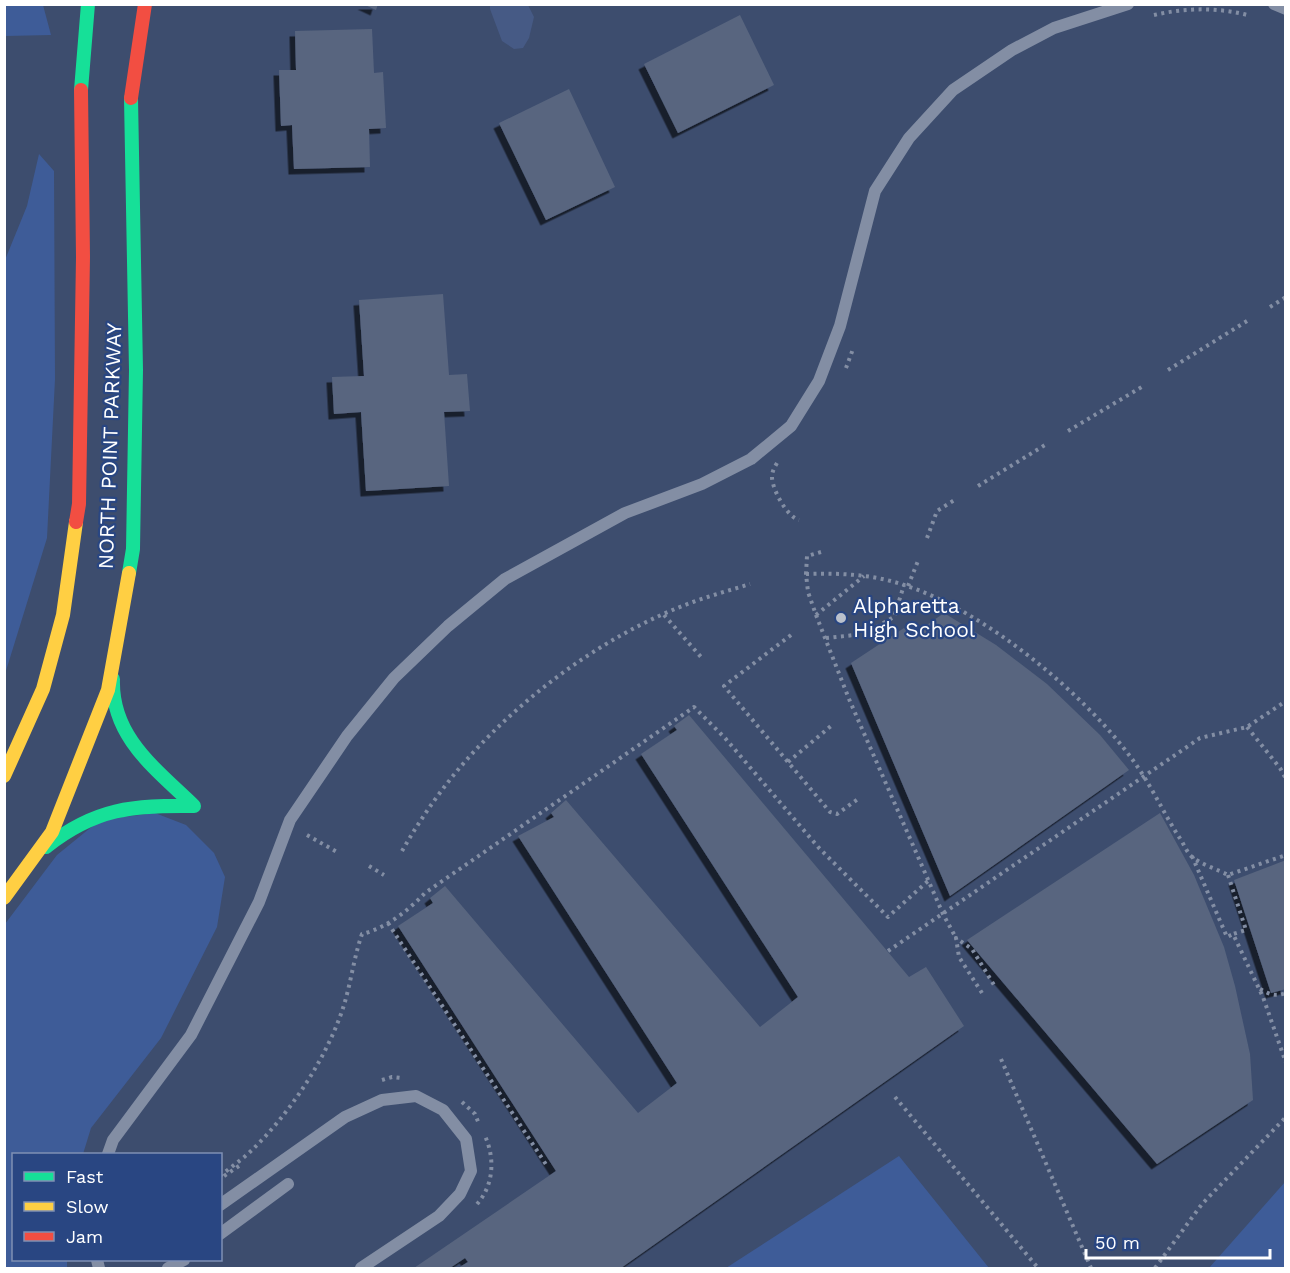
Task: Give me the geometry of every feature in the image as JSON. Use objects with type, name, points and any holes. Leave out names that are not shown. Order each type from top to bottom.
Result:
[{"type":"street","name":"NORTH POINT PARKWAY","points":[[4,776],[43,689],[60,626],[79,504],[83,257],[81,96],[88,4]]},
{"type":"street","name":"NORTH POINT PARKWAY","points":[[4,898],[52,832],[108,690],[133,549],[136,370],[131,101],[145,4]]},
{"type":"street","points":[[36,857],[61,834],[82,821],[102,813],[130,807],[194,806],[130,740],[120,724],[113,699],[114,654]]},
{"type":"lane","points":[[109,1153],[113,1140],[190,1035],[201,1015],[259,902],[290,820],[347,736],[394,678],[448,626],[505,579],[625,513],[702,484],[751,459],[791,426],[819,381],[840,326],[875,190],[909,138],[952,90],[1012,50],[1054,28],[1128,4]]},
{"type":"lane","points":[[1274,4],[1286,9]]},
{"type":"lane","points":[[244,1217],[225,1202],[345,1117],[382,1100],[416,1096],[442,1110],[466,1139],[471,1171],[460,1194],[439,1216],[361,1269]]},
{"type":"lane","points":[[222,1233],[288,1184]]},
{"type":"lane","points":[[168,1269],[182,1261]]},
{"type":"path","points":[[1154,15],[1194,10],[1233,11],[1247,15]]},
{"type":"path","points":[[1270,307],[1286,297]]},
{"type":"path","points":[[1168,370],[1247,321]]},
{"type":"path","points":[[1068,431],[1145,385]]},
{"type":"path","points":[[978,486],[1045,445]]},
{"type":"path","points":[[927,538],[938,511],[956,500]]},
{"type":"path","points":[[820,552],[807,556],[808,592],[816,615],[849,699],[943,914],[956,938],[959,957],[982,993]]},
{"type":"path","points":[[826,638],[864,634],[894,617],[918,561]]},
{"type":"path","points":[[806,574],[864,575],[906,586],[949,603],[983,624],[1060,682],[1106,728],[1133,760],[1191,856],[1227,937],[1246,930],[1227,875],[1191,856]]},
{"type":"path","points":[[816,615],[864,575]]},
{"type":"path","points":[[402,851],[443,789],[477,750],[512,714],[550,682],[629,631],[692,602],[750,584]]},
{"type":"path","points":[[664,615],[700,657]]},
{"type":"path","points":[[791,635],[724,686],[830,812],[837,814],[858,799]]},
{"type":"path","points":[[888,951],[1200,738],[1246,727],[1286,701]]},
{"type":"path","points":[[222,1175],[253,1150],[289,1107],[320,1061],[339,1017],[362,934],[377,930],[416,903],[425,893],[694,707],[725,738],[819,848],[888,917],[929,880]]},
{"type":"path","points":[[789,762],[831,726]]},
{"type":"path","points":[[1246,727],[1280,768],[1286,779]]},
{"type":"path","points":[[307,835],[337,852]]},
{"type":"path","points":[[1227,875],[1286,855]]},
{"type":"path","points":[[369,866],[384,875]]},
{"type":"path","points":[[388,922],[547,1166]]},
{"type":"path","points":[[1233,934],[1259,989],[1286,1063]]},
{"type":"path","points":[[956,938],[972,949],[994,985]]},
{"type":"path","points":[[1259,989],[1270,995],[1278,996],[1286,993]]},
{"type":"path","points":[[1001,1059],[1091,1269]]},
{"type":"path","points":[[381,1080],[392,1077],[403,1078]]},
{"type":"path","points":[[895,1096],[1038,1269]]},
{"type":"path","points":[[459,1099],[475,1114],[491,1148],[491,1178],[474,1209]]},
{"type":"path","points":[[1155,1269],[1202,1204],[1286,1117]]},
{"type":"path","points":[[222,1176],[250,1159]]},
{"type":"shaded area","points":[[4,5],[43,5],[51,35],[5,36]]},
{"type":"shaded area","points":[[490,5],[528,5],[534,17],[529,38],[523,48],[514,49],[502,41]]},
{"type":"shaded area","points":[[39,154],[54,171],[55,379],[47,538],[5,674],[5,260],[27,206]]},
{"type":"shaded area","points":[[155,813],[186,825],[214,853],[225,877],[217,927],[161,1038],[91,1128],[83,1153],[12,1153],[12,1261],[67,1261],[67,1268],[5,1268],[5,924],[57,855],[100,820]]},
{"type":"shaded area","points":[[899,1156],[989,1268],[726,1268]]},
{"type":"shaded area","points":[[1285,1182],[1285,1268],[1209,1268]]},
{"type":"building","points":[[363,4],[378,4],[376,10]]},
{"type":"building","points":[[740,15],[774,85],[678,133],[644,64]]},
{"type":"building","points":[[372,29],[374,73],[383,72],[386,128],[369,129],[370,167],[294,169],[292,125],[281,126],[279,70],[296,70],[295,31]]},
{"type":"building","points":[[569,89],[615,187],[546,220],[499,123]]},
{"type":"building","points":[[443,294],[449,375],[467,374],[470,411],[444,412],[449,486],[366,491],[361,412],[334,414],[332,377],[364,376],[359,300]]},
{"type":"building","points":[[944,613],[996,645],[1047,684],[1100,735],[1129,770],[950,896],[851,663],[904,628],[911,636]]},
{"type":"building","points":[[689,715],[909,977],[926,967],[964,1026],[621,1268],[458,1268],[468,1262],[465,1258],[450,1268],[414,1268],[556,1171],[398,926],[433,903],[430,898],[445,886],[638,1113],[677,1083],[518,836],[554,817],[551,813],[566,800],[760,1027],[798,997],[641,754],[677,730],[674,726]]},
{"type":"building","points":[[1160,813],[1194,875],[1224,947],[1250,1054],[1253,1100],[1157,1164],[967,940]]},
{"type":"building","points":[[1286,860],[1286,989],[1271,993],[1234,880]]},
{"type":"traffic: fast","points":[[81,90],[88,4]]},
{"type":"traffic: fast","points":[[129,573],[133,549],[136,370],[131,98]]},
{"type":"traffic: fast","points":[[113,679],[114,700],[119,718],[128,735],[151,765],[194,806]]},
{"type":"traffic: fast","points":[[46,847],[81,824],[116,812],[152,806],[194,806]]},
{"type":"traffic: slow","points":[[4,776],[43,689],[63,615],[76,522]]},
{"type":"traffic: slow","points":[[4,898],[52,832],[108,690],[129,573]]},
{"type":"traffic: jam","points":[[131,98],[145,4]]},
{"type":"traffic: jam","points":[[76,522],[79,504],[83,257],[81,90]]},
{"type":"place","name":"Alpharetta High School","points":[[841,618]]}]
